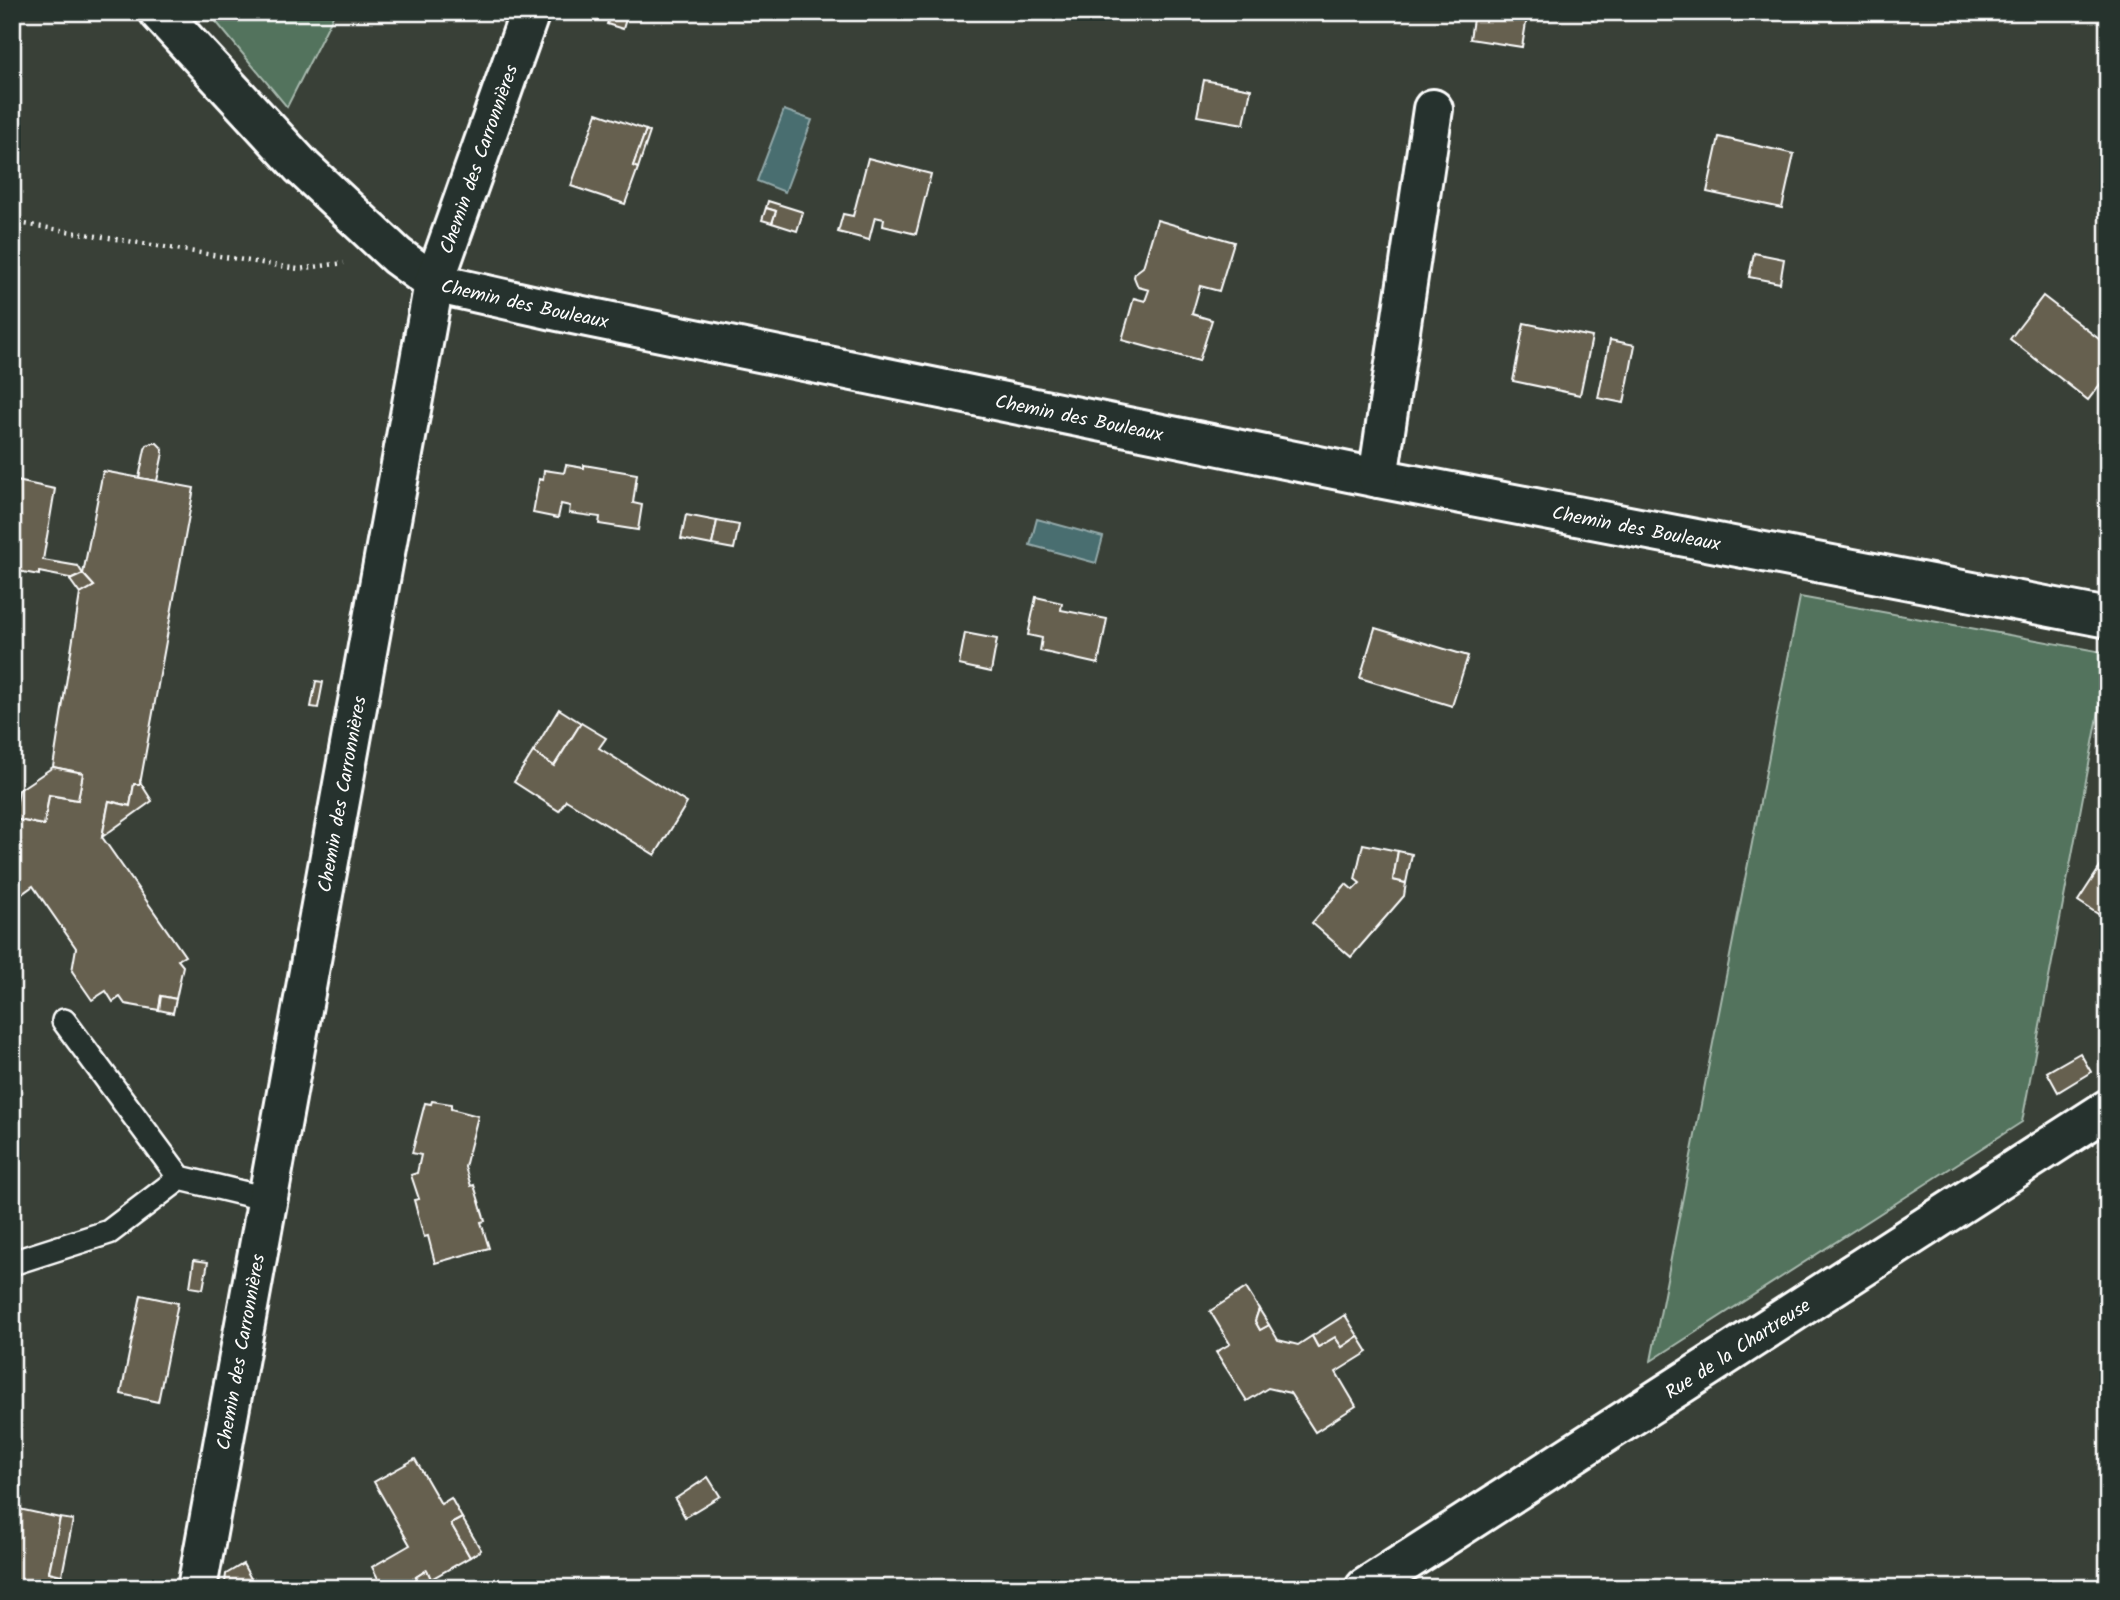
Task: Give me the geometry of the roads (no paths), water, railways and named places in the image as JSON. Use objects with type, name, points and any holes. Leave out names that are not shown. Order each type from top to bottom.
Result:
[{"type":"street","name":"Chemin des Bouleaux","points":[[159,12],[302,167],[397,256],[434,283],[1378,478],[2108,618]]},
{"type":"street","name":"Chemin des Carronnières","points":[[197,1588],[434,283],[530,12]]},
{"type":"street","points":[[1378,478],[1433,109]]},
{"type":"street","name":"Rue de la Chartreuse","points":[[1365,1588],[2108,1108]]},
{"type":"lane","points":[[64,1021],[180,1178],[267,1199]]},
{"type":"lane","points":[[12,1263],[109,1232],[180,1178]]},
{"type":"water","points":[[784,110],[812,120],[785,192],[757,181]]},
{"type":"water","points":[[1037,519],[1103,537],[1096,563],[1030,545]]}]
